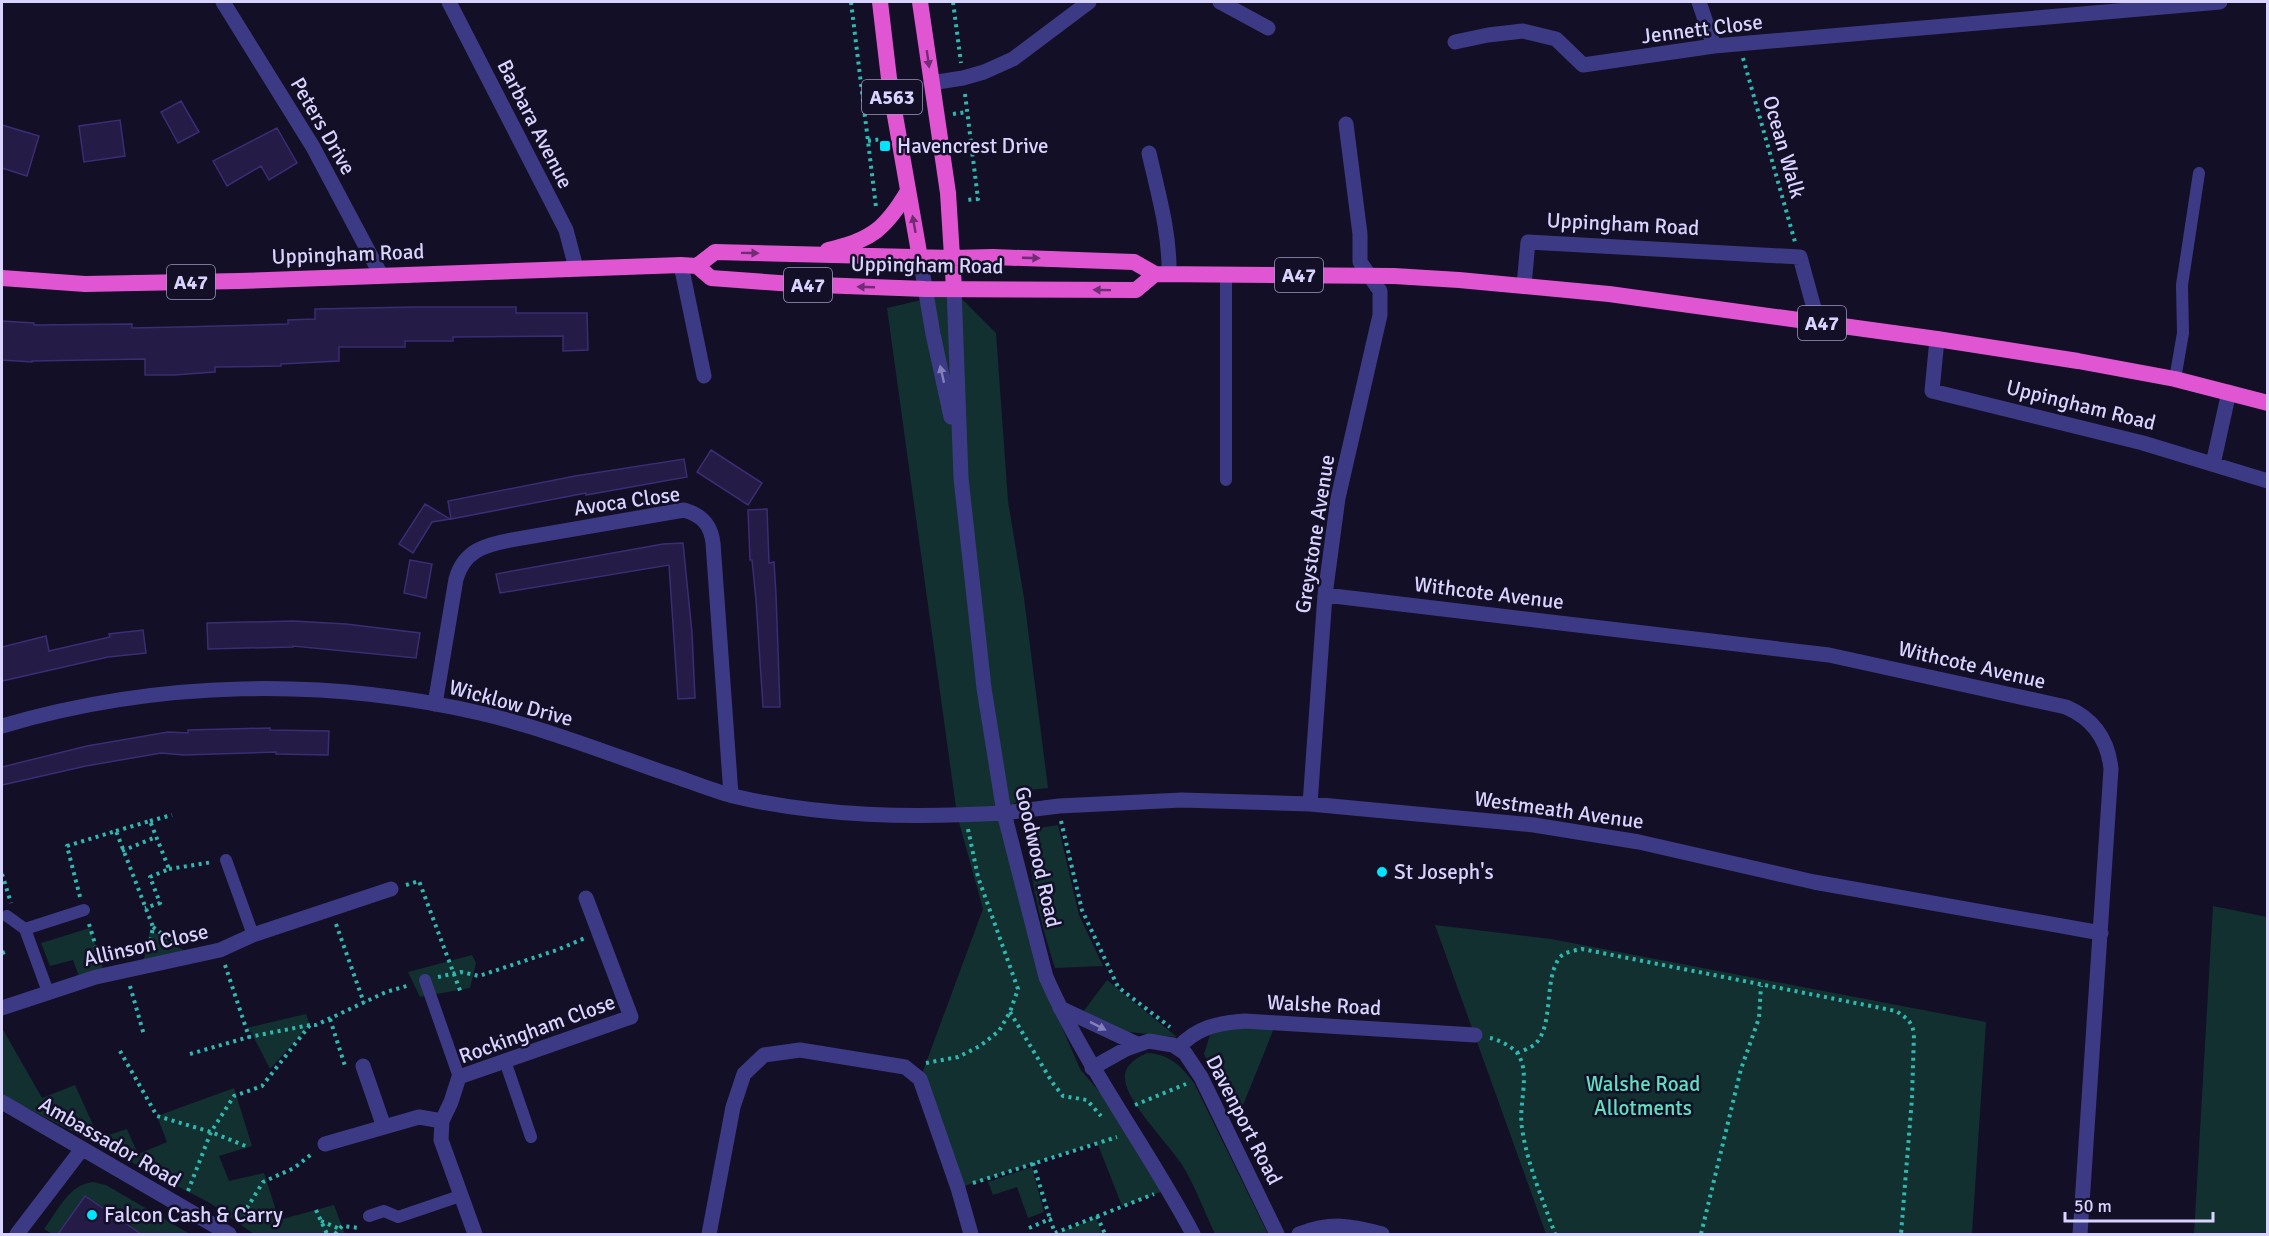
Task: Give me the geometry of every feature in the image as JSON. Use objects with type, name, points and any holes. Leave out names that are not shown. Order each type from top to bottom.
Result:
[{"type":"highway","name":"A563","points":[[880,2],[890,87],[920,258]]},
{"type":"highway","name":"A563","points":[[920,2],[948,193],[954,288]]},
{"type":"highway","points":[[808,254],[839,247],[877,232],[897,211],[908,191]]},
{"type":"highway","name":"Uppingham Road","points":[[2,278],[85,284],[239,281],[689,265],[715,252],[920,258],[993,256],[1134,262],[1162,274],[1371,275],[1524,285],[1609,294],[1937,339],[2078,361],[2175,380],[2268,403]]},
{"type":"highway","name":"Uppingham Road","points":[[689,265],[711,278],[804,285],[925,289],[1136,290],[1162,274]]},
{"type":"street","name":"Peters Drive","points":[[223,2],[313,147],[381,275]]},
{"type":"street","name":"Barbara Avenue","points":[[449,2],[566,230],[576,268]]},
{"type":"street","points":[[931,83],[984,72],[1013,59],[1089,2]]},
{"type":"street","points":[[1220,2],[1268,28]]},
{"type":"street","points":[[1699,2],[1714,46]]},
{"type":"street","name":"Jennett Close","points":[[1455,42],[1523,31],[1556,39],[1583,65],[1714,46],[2220,2]]},
{"type":"street","name":"Greystone Avenue","points":[[1310,804],[1325,595],[1338,498],[1380,315],[1380,291],[1360,262],[1360,234],[1346,124]]},
{"type":"street","points":[[1149,153],[1165,224],[1169,254],[1162,274]]},
{"type":"street","name":"Uppingham Road","points":[[1524,285],[1528,242],[1800,257]]},
{"type":"street","points":[[1800,257],[1818,323]]},
{"type":"street","name":"Goodwood Road","points":[[920,258],[933,334],[959,452]]},
{"type":"street","points":[[689,265],[704,376]]},
{"type":"street","name":"Goodwood Road","points":[[954,288],[959,452],[967,547],[983,676],[1004,813],[1046,977],[1092,1068],[1169,1189],[1193,1234]]},
{"type":"street","name":"Uppingham Road","points":[[1937,339],[1932,391],[2142,443],[2268,481]]},
{"type":"street","points":[[2213,464],[2229,392]]},
{"type":"street","name":"Avoca Close","points":[[435,704],[456,579],[462,562],[475,550],[511,540],[684,510],[693,512],[707,524],[712,533],[731,795]]},
{"type":"street","name":"Withcote Avenue","points":[[1325,595],[1829,655],[2055,705],[2076,712],[2094,725],[2101,734],[2110,757],[2101,933],[2080,1234]]},
{"type":"street","name":"Wicklow Drive","points":[[2,726],[118,699],[213,689],[308,689],[393,697],[485,714],[731,795],[786,806],[841,813],[964,815],[1004,813]]},
{"type":"street","name":"Westmeath Avenue","points":[[1004,813],[1059,806],[1182,800],[1310,804],[1534,825],[1627,840],[1814,882],[2101,933]]},
{"type":"street","name":"Allinson Close","points":[[2,1008],[48,992],[125,971],[220,950],[253,935],[391,889]]},
{"type":"street","name":"Rockingham Close","points":[[475,1234],[441,1140],[442,1122],[459,1077],[631,1017],[586,898]]},
{"type":"street","points":[[1060,1008],[1137,1044]]},
{"type":"street","name":"Walshe Road","points":[[1182,1043],[1204,1028],[1245,1021],[1475,1035]]},
{"type":"street","name":"Davenport Road","points":[[1092,1068],[1137,1044],[1182,1043],[1201,1077],[1277,1234]]},
{"type":"street","points":[[709,1234],[733,1107],[744,1074],[764,1055],[800,1050],[905,1067],[920,1079],[958,1188],[971,1234]]},
{"type":"street","points":[[363,1066],[384,1127]]},
{"type":"street","name":"Ambassador Road","points":[[2,1102],[182,1208],[233,1230]]},
{"type":"street","points":[[325,1144],[419,1117],[442,1122]]},
{"type":"street","points":[[17,1234],[82,1149]]},
{"type":"street","points":[[1299,1234],[1329,1225],[1355,1227],[1382,1234]]},
{"type":"lane","points":[[2175,380],[2182,333],[2182,285],[2199,173]]},
{"type":"lane","points":[[1226,275],[1226,480]]},
{"type":"lane","points":[[226,860],[253,935]]},
{"type":"lane","points":[[48,992],[16,922],[84,910]]},
{"type":"lane","points":[[425,980],[459,1077]]},
{"type":"lane","points":[[505,1061],[531,1137]]},
{"type":"lane","points":[[369,1216],[384,1211],[398,1217],[460,1196]]},
{"type":"path","points":[[851,2],[878,217]]},
{"type":"path","points":[[953,2],[978,199],[965,200]]},
{"type":"path","name":"Ocean Walk","points":[[1739,45],[1800,257]]},
{"type":"path","points":[[1059,806],[1063,834],[1082,910],[1118,987],[1182,1043]]},
{"type":"path","points":[[69,856],[67,846],[172,814]]},
{"type":"path","points":[[905,1067],[958,1057],[980,1046],[999,1031],[1010,1012],[1018,988],[978,877],[964,815]]},
{"type":"path","points":[[150,821],[169,869]]},
{"type":"path","points":[[116,831],[153,927],[146,966]]},
{"type":"path","points":[[122,851],[156,837]]},
{"type":"path","points":[[145,908],[160,903],[150,877],[169,869],[226,860]]},
{"type":"path","points":[[2,874],[16,922]]},
{"type":"path","points":[[391,889],[419,881],[461,993]]},
{"type":"path","points":[[331,909],[364,1003]]},
{"type":"path","points":[[190,1054],[249,1037],[316,1025],[386,992],[461,972],[479,976],[574,943]]},
{"type":"path","points":[[1517,1053],[1534,1045],[1543,1032],[1553,973],[1558,959],[1569,951],[1582,949],[1896,1011],[1906,1017],[1912,1025],[1914,1034],[1912,1098],[1901,1234]]},
{"type":"path","points":[[220,950],[249,1037]]},
{"type":"path","points":[[125,971],[144,1035]]},
{"type":"path","points":[[1701,1234],[1741,1069],[1759,1018],[1761,986]]},
{"type":"path","points":[[1010,1012],[1052,1082],[1063,1096],[1087,1100],[1105,1121]]},
{"type":"path","points":[[330,1019],[346,1069],[363,1066]]},
{"type":"path","points":[[182,1208],[211,1132],[234,1096],[262,1086],[310,1025]]},
{"type":"path","points":[[1475,1035],[1500,1040],[1517,1053],[1525,1072],[1521,1126],[1525,1145],[1555,1234]]},
{"type":"path","points":[[120,1051],[157,1116],[211,1132],[248,1147]]},
{"type":"path","points":[[1120,1112],[1201,1077]]},
{"type":"path","points":[[958,1188],[1097,1142],[1133,1133]]},
{"type":"path","points":[[233,1230],[263,1182],[294,1168],[325,1144]]},
{"type":"path","points":[[1033,1163],[1055,1234],[1169,1189]]},
{"type":"path","points":[[316,1210],[327,1234]]},
{"type":"path","points":[[1097,1216],[1105,1234]]},
{"type":"path","points":[[1029,1228],[1050,1219]]},
{"type":"path","points":[[321,1221],[340,1229]]},
{"type":"green space","points":[[955,292],[996,333],[1008,501],[1024,598],[1048,788],[1029,790],[1004,813],[1039,974],[1080,1069],[1109,1103],[1169,1189],[1122,1206],[1097,1142],[958,1188],[920,1079],[983,909],[957,815],[887,308]]},
{"type":"green space","points":[[1058,825],[1079,915],[1103,966],[1055,968],[1033,884],[1029,850],[1030,835],[1039,828]]},
{"type":"green space","points":[[2213,906],[2267,917],[2267,1234],[2194,1234]]},
{"type":"green space","name":"Walshe Road Allotments","points":[[1435,925],[1551,939],[1986,1022],[1972,1234],[1546,1234]]},
{"type":"green space","points":[[90,928],[105,975],[81,982],[73,960],[50,966],[41,943]]},
{"type":"green space","points":[[150,930],[190,954],[143,964]]},
{"type":"green space","points":[[472,955],[476,963],[470,988],[420,997],[408,972]]},
{"type":"green space","points":[[1107,980],[1177,1037],[1120,1031],[1080,1016]]},
{"type":"green space","points":[[306,1014],[310,1025],[270,1069],[251,1032],[246,1028]]},
{"type":"green space","points":[[1213,1025],[1275,1026],[1237,1120],[1204,1054]]},
{"type":"green space","points":[[2,1028],[42,1098],[75,1085],[99,1138],[127,1129],[138,1154],[167,1142],[157,1116],[234,1088],[252,1146],[219,1156],[229,1181],[264,1173],[279,1220],[334,1205],[345,1234],[254,1234],[210,1203],[2,1095]]},
{"type":"green space","points":[[1147,1053],[1169,1058],[1194,1083],[1268,1234],[1215,1234],[1181,1163],[1132,1099],[1127,1088],[1126,1070],[1135,1060]]},
{"type":"green space","points":[[1032,1167],[1044,1212],[1028,1218],[1017,1187],[993,1195],[988,1182]]},
{"type":"green space","points":[[93,1182],[106,1185],[190,1234],[141,1234],[85,1196],[58,1234],[52,1234],[44,1229],[70,1193]]},
{"type":"green space","points":[[1096,1218],[1102,1234],[1057,1233]]},
{"type":"building","points":[[181,101],[199,132],[178,143],[161,112]]},
{"type":"building","points":[[120,120],[125,156],[84,162],[79,126]]},
{"type":"building","points":[[2,125],[39,136],[27,176],[2,168]]},
{"type":"building","points":[[277,128],[297,163],[269,180],[261,166],[227,186],[213,161]]},
{"type":"building","points":[[516,307],[516,313],[587,313],[588,350],[563,351],[563,336],[453,337],[453,341],[405,341],[405,347],[339,347],[339,361],[281,364],[281,366],[215,367],[215,372],[174,375],[145,375],[145,359],[32,362],[2,360],[2,321],[34,323],[34,325],[132,324],[132,328],[288,324],[288,320],[315,319],[315,309]]},
{"type":"building","points":[[711,450],[762,483],[748,505],[697,472]]},
{"type":"building","points":[[684,459],[687,477],[586,495],[586,493],[451,519],[448,501],[575,476]]},
{"type":"building","points":[[425,504],[450,519],[432,522],[413,553],[399,544]]},
{"type":"building","points":[[767,509],[769,563],[774,562],[780,707],[763,707],[756,600],[752,560],[750,560],[748,510]]},
{"type":"building","points":[[683,543],[692,633],[695,698],[678,699],[669,565],[500,593],[496,574],[663,544]]},
{"type":"building","points":[[410,560],[432,564],[426,598],[404,593]]},
{"type":"building","points":[[293,621],[346,624],[420,633],[416,658],[293,646],[208,649],[207,623]]},
{"type":"building","points":[[143,630],[146,653],[108,657],[2,681],[2,647],[46,636],[49,651],[110,637],[109,634]]},
{"type":"building","points":[[270,728],[270,730],[329,731],[328,755],[276,754],[276,752],[184,755],[161,753],[86,766],[2,785],[2,767],[87,746],[168,732],[188,733],[188,730]]},
{"type":"building","name":"Falcon Cash & Carry","points":[[85,1196],[141,1234],[58,1234]]},
{"type":"place","name":"Havencrest Drive","points":[[885,146]]},
{"type":"place","name":"St Joseph's","points":[[1382,872]]},
{"type":"place","name":"Falcon Cash & Carry","points":[[92,1215]]}]
